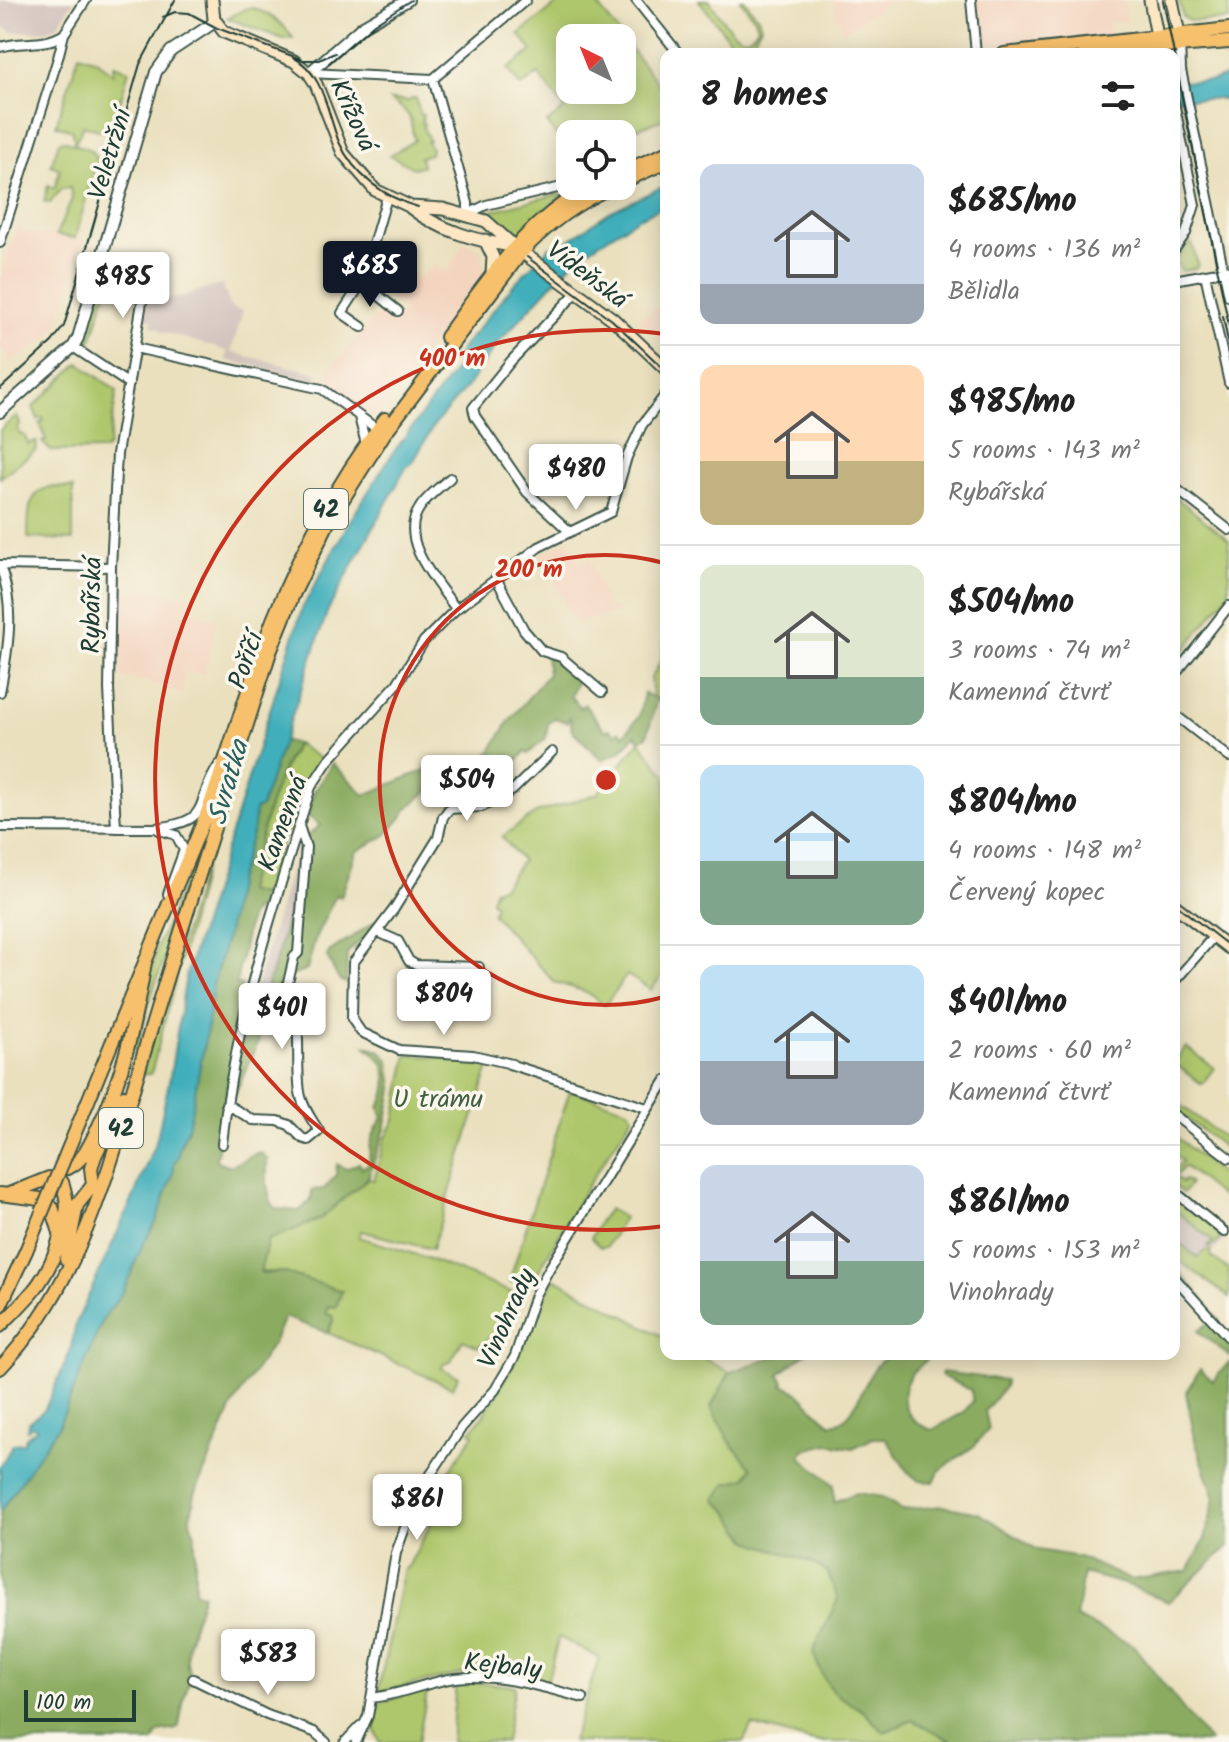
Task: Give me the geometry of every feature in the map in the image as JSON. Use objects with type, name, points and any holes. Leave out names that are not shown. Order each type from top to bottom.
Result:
[{"type":"main road","points":[[212,0],[215,22]]},
{"type":"main road","points":[[1150,0],[1159,44]]},
{"type":"main road","points":[[1172,0],[1180,39]]},
{"type":"main road","name":"Křížová","points":[[215,22],[226,33],[294,61],[309,73],[318,87],[343,153],[366,180],[387,197],[411,207],[431,222],[520,250]]},
{"type":"main road","points":[[1127,48],[1229,29]]},
{"type":"main road","points":[[1180,39],[1229,42]]},
{"type":"main road","points":[[1097,48],[1159,44]]},
{"type":"main road","points":[[636,166],[660,156]]},
{"type":"main road","points":[[636,176],[660,165]]},
{"type":"main road","name":"Poříčí","points":[[34,1327],[60,1283],[87,1226],[110,1162],[270,652],[292,597],[328,523],[384,434],[520,250],[538,221],[570,200]]},
{"type":"main road","name":"Poříčí","points":[[0,1306],[26,1251],[209,806],[274,618],[301,556],[366,444],[492,274],[546,227],[589,200]]},
{"type":"main road","name":"Křížová","points":[[411,207],[468,214],[493,226],[520,250]]},
{"type":"main road","points":[[485,240],[493,257],[492,274]]},
{"type":"main road","name":"Vídeňská","points":[[520,250],[632,335],[660,363]]},
{"type":"main road","points":[[1180,910],[1229,948]]},
{"type":"main road","name":"42","points":[[91,1172],[87,1167],[72,1166],[91,1143],[120,1080],[134,1028],[145,962]]},
{"type":"main road","name":"42","points":[[91,1172],[95,1156],[122,1101],[151,1029]]},
{"type":"main road","points":[[0,1326],[42,1282],[56,1255],[66,1220],[65,1187],[73,1195],[82,1195],[93,1185],[91,1172]]},
{"type":"main road","points":[[4,1194],[49,1178]]},
{"type":"main road","points":[[4,1194],[40,1199]]},
{"type":"main road","name":"42","points":[[0,1368],[34,1327],[69,1251],[76,1209],[82,1195]]},
{"type":"main road","points":[[52,1207],[61,1236]]},
{"type":"street","points":[[0,243],[64,34],[86,0]]},
{"type":"street","points":[[309,73],[363,26],[408,0]]},
{"type":"street","points":[[309,73],[433,79],[526,0]]},
{"type":"street","points":[[636,0],[674,48]]},
{"type":"street","points":[[971,0],[975,48]]},
{"type":"street","name":"Veletržní","points":[[0,412],[73,347],[83,326],[140,121],[161,63],[171,51],[215,22]]},
{"type":"street","points":[[0,47],[48,43],[64,34]]},
{"type":"street","points":[[1180,39],[1182,74],[1226,270],[1229,296]]},
{"type":"street","points":[[433,79],[468,203],[468,214],[486,205],[556,188]]},
{"type":"street","points":[[1180,134],[1195,205],[1180,242]]},
{"type":"street","points":[[362,327],[342,313],[362,282],[387,197]]},
{"type":"street","points":[[1180,279],[1226,270]]},
{"type":"street","points":[[1205,274],[1229,383]]},
{"type":"street","points":[[362,282],[398,311]]},
{"type":"street","points":[[570,532],[527,492],[475,416],[473,408],[511,361],[577,292]]},
{"type":"street","name":"Rybářská","points":[[116,828],[109,689],[111,567],[117,454],[143,296]]},
{"type":"street","points":[[73,347],[129,384]]},
{"type":"street","points":[[135,348],[322,389],[377,429]]},
{"type":"street","name":"Kamenná","points":[[222,1144],[226,1104],[250,984],[311,787],[328,761],[397,684],[424,641],[456,609],[539,547],[611,512],[627,457],[642,425],[660,402]]},
{"type":"street","points":[[358,416],[366,444]]},
{"type":"street","points":[[450,478],[421,506],[412,529],[419,553],[456,609]]},
{"type":"street","points":[[1180,492],[1229,530]]},
{"type":"street","points":[[0,692],[9,616],[6,580],[0,565],[111,567]]},
{"type":"street","points":[[496,578],[524,630],[542,651],[561,657],[602,692]]},
{"type":"street","points":[[1180,668],[1229,606]]},
{"type":"street","points":[[1180,719],[1229,757]]},
{"type":"street","points":[[552,752],[513,790],[482,807],[449,809],[443,817],[438,838],[394,909],[353,963],[352,1019],[361,1032],[399,1050],[473,1055],[647,1108]]},
{"type":"street","name":"Poříčí","points":[[0,827],[154,828],[185,824],[197,814],[215,771],[226,755]]},
{"type":"street","points":[[226,1104],[253,1120],[278,1121],[289,1125],[308,1140],[319,1131],[300,1095],[297,1030],[292,995],[287,987],[294,957],[298,953],[305,862],[306,847],[299,826]]},
{"type":"street","name":"Poříčí","points":[[154,828],[176,835],[184,850],[170,884],[166,911]]},
{"type":"street","points":[[378,932],[398,941],[409,961],[416,965],[479,967]]},
{"type":"street","points":[[1180,975],[1214,936]]},
{"type":"street","name":"Vinohrady","points":[[356,1742],[368,1716],[389,1580],[416,1497],[462,1427],[495,1390],[515,1356],[535,1295],[549,1269],[660,1089]]},
{"type":"street","points":[[1180,1120],[1229,1158]]},
{"type":"street","points":[[1180,1196],[1224,1232]]},
{"type":"street","points":[[1180,1284],[1229,1338]]},
{"type":"street","name":"Kejbaly","points":[[371,1698],[455,1678],[476,1678],[545,1688],[583,1698]]},
{"type":"street","points":[[193,1679],[267,1715],[314,1732],[326,1742]]},
{"type":"street","points":[[345,1742],[368,1716]]},
{"type":"shaded area","points":[[0,0],[74,0],[58,25],[48,31],[12,32],[0,25]]},
{"type":"shaded area","points":[[832,0],[893,0],[843,32]]},
{"type":"shaded area","points":[[975,0],[1124,0],[1128,21],[1110,23],[1110,34],[1106,37],[1026,43],[1025,40],[982,46],[982,23],[976,23]]},
{"type":"shaded area","points":[[16,228],[37,235],[56,235],[82,241],[58,325],[51,335],[11,363],[6,359],[9,355],[0,349],[0,280]]},
{"type":"shaded area","points":[[463,243],[481,250],[484,273],[373,420],[326,385],[329,370],[383,307],[398,319],[405,310],[370,283],[374,266],[388,272],[400,267],[418,279],[435,264],[448,271]]},
{"type":"shaded area","points":[[223,284],[230,307],[243,311],[231,352],[316,373],[323,383],[226,360],[227,351],[160,331],[151,326],[153,320],[145,318],[147,293],[172,299]]},
{"type":"shaded area","points":[[660,305],[660,340],[638,319]]},
{"type":"shaded area","points":[[568,540],[579,562],[590,558],[607,608],[618,608],[619,612],[575,624],[540,553]]},
{"type":"shaded area","points":[[122,590],[168,593],[181,597],[183,594],[191,595],[188,610],[217,620],[204,674],[186,672],[182,694],[152,683],[121,677]]},
{"type":"shaded area","points":[[299,839],[303,840],[302,860],[278,953],[253,1028],[245,1026]]},
{"type":"shaded area","points":[[1180,1199],[1226,1238],[1199,1267],[1180,1251]]},
{"type":"green space","points":[[563,0],[594,0],[612,24],[556,24],[556,97],[538,74],[521,87],[508,69],[532,51],[519,34]]},
{"type":"green space","points":[[699,0],[709,0],[738,36],[745,38],[752,35],[758,27],[740,0],[744,0],[758,17],[761,26],[754,39],[742,42],[746,48],[735,48]]},
{"type":"green space","points":[[1179,0],[1229,0],[1229,20],[1189,21],[1183,17]]},
{"type":"green space","points":[[250,7],[274,18],[293,38],[283,39],[227,18]]},
{"type":"green space","points":[[79,54],[97,60],[113,74],[114,65],[129,70],[118,109],[107,133],[83,125],[75,143],[72,130],[56,125]]},
{"type":"green space","points":[[636,55],[660,87],[660,120],[636,129],[636,120],[556,120],[556,135],[547,123],[565,109],[561,104],[636,104]]},
{"type":"green space","points":[[416,98],[420,115],[423,115],[422,123],[431,148],[430,154],[420,157],[422,166],[413,168],[390,155],[415,140],[409,116],[390,100],[409,101]]},
{"type":"green space","points":[[63,140],[91,150],[97,160],[75,238],[56,235],[72,199],[70,188],[61,189],[50,203],[44,201],[48,186],[55,188],[60,169],[51,165],[59,142]]},
{"type":"green space","points":[[556,194],[557,200],[520,233],[512,233],[489,216],[490,211]]},
{"type":"green space","points":[[1187,244],[1192,244],[1198,265],[1196,268],[1182,271],[1180,254]]},
{"type":"green space","points":[[102,284],[108,286],[90,344],[84,340]]},
{"type":"green space","points":[[79,363],[117,391],[108,447],[105,450],[51,451],[42,442],[46,440],[40,423],[44,421],[43,418],[38,419],[33,407]]},
{"type":"green space","points":[[17,416],[20,434],[25,436],[28,444],[36,441],[37,449],[0,478],[0,430]]},
{"type":"green space","points":[[49,487],[73,488],[73,540],[28,538],[32,501]]},
{"type":"green space","points":[[1180,501],[1229,540],[1229,593],[1180,655]]},
{"type":"green space","points":[[546,656],[560,661],[578,678],[570,696],[581,708],[584,704],[606,731],[609,729],[616,734],[619,731],[624,735],[639,716],[644,693],[657,699],[647,736],[640,740],[635,735],[621,751],[602,760],[572,730],[570,717],[567,722],[555,718],[548,723],[546,738],[528,754],[525,752],[502,781],[502,773],[491,783],[475,790],[480,805],[452,806],[464,783],[488,756],[509,721],[548,674]]},
{"type":"green space","points":[[660,663],[660,701],[653,696],[651,678]]},
{"type":"green space","points":[[282,740],[296,744],[272,796],[246,891],[269,898],[265,907],[257,907],[249,918],[236,984],[242,986],[216,1161],[231,1166],[259,1152],[267,1159],[267,1185],[270,1200],[276,1209],[299,1211],[311,1200],[312,1190],[324,1189],[336,1175],[337,1164],[346,1169],[359,1163],[362,1168],[370,1163],[372,1139],[383,1118],[379,1107],[384,1098],[386,1080],[383,1063],[364,1045],[380,1050],[389,1060],[393,1089],[385,1129],[368,1178],[319,1220],[268,1240],[260,1272],[283,1272],[342,1291],[336,1307],[328,1306],[326,1313],[334,1317],[328,1333],[284,1317],[274,1341],[232,1407],[195,1494],[190,1521],[195,1535],[195,1592],[203,1594],[188,1647],[191,1675],[179,1726],[159,1732],[153,1742],[0,1742],[0,1512],[59,1425],[103,1319],[124,1290],[142,1246],[156,1222],[188,1128],[213,984],[236,885],[254,827],[255,810],[261,807]]},
{"type":"green space","points":[[640,741],[660,768],[660,978],[651,990],[627,975],[605,1005],[584,991],[554,982],[492,913],[495,905],[491,900],[494,890],[507,882],[522,861],[502,837],[536,813],[597,794]]},
{"type":"green space","points":[[297,744],[323,761],[308,783],[294,832],[287,830],[262,895],[245,892],[273,797]]},
{"type":"green space","points":[[332,763],[365,795],[430,768],[437,784],[406,809],[386,835],[356,852],[341,897],[336,895],[316,936],[307,970],[286,978],[286,989],[265,1010],[256,1036],[258,1042],[231,1103],[245,1026],[253,1028],[278,953],[302,860],[303,840],[320,825],[308,816],[313,794]]},
{"type":"green space","points":[[214,831],[151,1074],[142,1074]]},
{"type":"green space","points":[[204,836],[136,1049],[132,1048],[158,944]]},
{"type":"green space","points":[[388,913],[347,953],[346,983],[339,980],[327,957],[329,952]]},
{"type":"green space","points":[[1186,1047],[1214,1068],[1202,1084],[1180,1068],[1180,1055]]},
{"type":"green space","name":"U trámu","points":[[407,1055],[477,1060],[490,1064],[432,1249],[361,1231],[359,1237],[424,1257],[521,1296],[512,1316],[479,1347],[463,1340],[450,1362],[443,1364],[442,1369],[458,1376],[453,1388],[328,1333],[333,1321],[325,1314],[328,1306],[283,1272],[260,1272],[268,1239],[318,1220],[368,1178],[374,1180],[385,1139],[395,1120]]},
{"type":"green space","points":[[570,1090],[628,1109],[633,1116],[588,1185],[530,1286],[509,1282]]},
{"type":"green space","points":[[1180,1105],[1229,1142],[1229,1151],[1180,1114]]},
{"type":"green space","points":[[1180,1140],[1229,1181],[1229,1203],[1184,1166],[1180,1171]]},
{"type":"green space","points":[[1184,1180],[1190,1184],[1183,1193],[1180,1181]]},
{"type":"green space","points":[[1180,1199],[1218,1230],[1220,1239],[1207,1248],[1213,1241],[1180,1214]]},
{"type":"green space","points":[[609,1209],[624,1218],[606,1247],[600,1247],[591,1238]]},
{"type":"green space","points":[[1180,1243],[1198,1258],[1205,1251],[1212,1251],[1211,1256],[1229,1270],[1229,1297],[1181,1262]]},
{"type":"green space","points":[[1180,1272],[1220,1321],[1180,1275]]},
{"type":"green space","points":[[554,1278],[660,1335],[660,1360],[707,1360],[730,1372],[711,1407],[752,1467],[746,1478],[727,1483],[716,1500],[749,1541],[811,1562],[828,1573],[839,1599],[813,1652],[833,1692],[863,1711],[884,1732],[913,1720],[953,1742],[814,1742],[752,1725],[743,1742],[572,1742],[599,1658],[559,1637],[547,1682],[466,1673],[378,1692],[404,1569],[408,1567],[446,1495],[437,1489],[474,1434],[470,1432],[506,1377]]},
{"type":"green space","points":[[1211,1321],[1229,1341],[1229,1356],[1198,1331]]},
{"type":"green space","points":[[763,1360],[797,1360],[779,1374],[784,1382],[782,1385],[795,1390],[832,1424],[842,1421],[849,1414],[872,1373],[883,1360],[926,1360],[912,1373],[904,1399],[915,1421],[932,1430],[964,1412],[973,1401],[971,1390],[941,1376],[942,1372],[1005,1380],[1004,1387],[985,1411],[989,1429],[974,1446],[939,1471],[934,1482],[919,1481],[907,1471],[886,1438],[873,1438],[853,1448],[828,1444],[804,1450],[801,1457],[834,1485],[834,1502],[856,1493],[882,1497],[902,1510],[943,1506],[979,1513],[1038,1550],[1079,1557],[1130,1580],[1188,1571],[1205,1539],[1215,1498],[1196,1444],[1186,1393],[1200,1369],[1213,1381],[1229,1362],[1229,1546],[1168,1602],[1128,1585],[1083,1573],[1076,1618],[1133,1645],[1209,1742],[953,1742],[913,1720],[884,1732],[863,1711],[833,1692],[813,1652],[838,1599],[828,1573],[811,1562],[749,1541],[726,1509],[715,1500],[727,1483],[746,1478],[752,1468],[730,1442],[711,1407],[730,1372]]},
{"type":"green space","points":[[456,1681],[515,1686],[505,1742],[451,1742]]},
{"type":"green space","points":[[428,1687],[418,1742],[380,1742],[375,1731],[379,1704]]},
{"type":"water","points":[[1229,75],[1229,99],[1180,99],[1180,82],[1212,81]]},
{"type":"water","points":[[660,188],[660,209],[638,218],[579,256],[497,344],[467,387],[434,425],[413,462],[407,466],[328,610],[261,807],[255,810],[254,827],[236,885],[213,984],[188,1128],[156,1222],[142,1246],[124,1290],[103,1319],[59,1425],[0,1512],[0,1467],[13,1444],[24,1443],[26,1437],[37,1429],[33,1426],[27,1430],[28,1423],[45,1409],[70,1352],[76,1323],[157,1138],[186,975],[302,609],[348,524],[392,454],[455,370],[460,359],[458,353],[515,283],[550,247],[562,245],[609,212]]},
{"type":"tram line","points":[[0,389],[52,342],[64,326],[140,64],[175,0]]},
{"type":"tram line","points":[[329,63],[374,24],[411,0]]},
{"type":"tram line","points":[[1163,0],[1173,48]]},
{"type":"tram line","points":[[163,17],[175,12],[189,13],[217,28],[303,60],[319,60],[335,53]]},
{"type":"tram line","points":[[293,57],[312,73],[318,83],[339,142],[353,165],[382,191],[418,207]]},
{"type":"tram line","points":[[1180,85],[1229,326]]},
{"type":"tram line","points":[[527,257],[612,320],[660,365]]},
{"type":"tram line","points":[[1223,316],[1229,347]]},
{"type":"tram line","points":[[1180,908],[1229,946]]},
{"type":"water label","name":"Svratka","points":[[227,782]]}]
